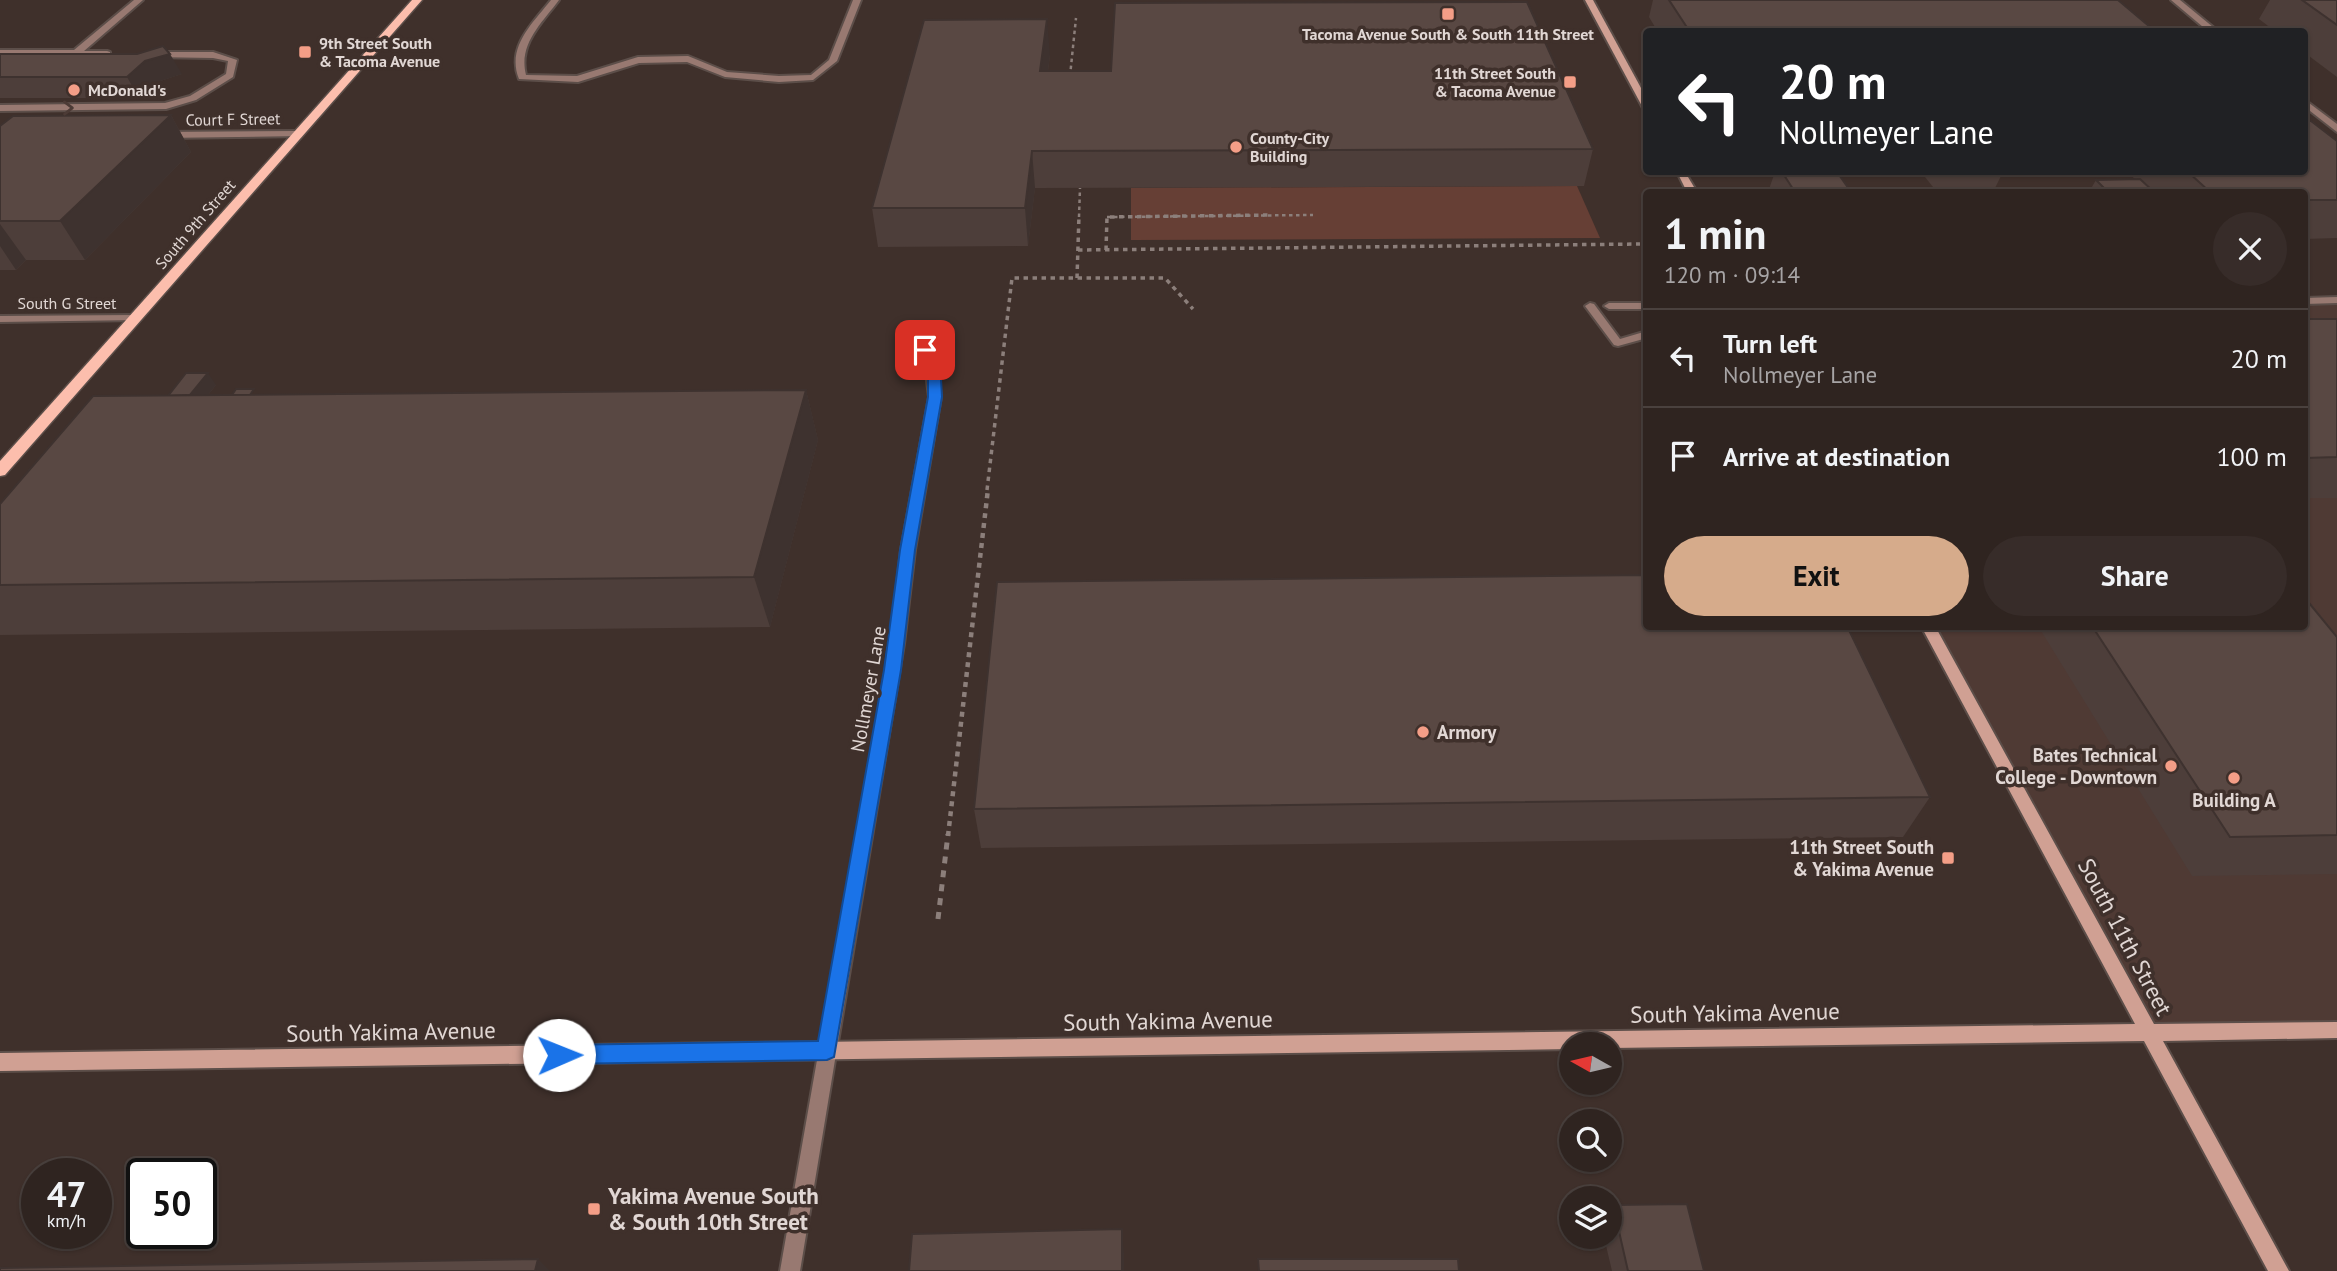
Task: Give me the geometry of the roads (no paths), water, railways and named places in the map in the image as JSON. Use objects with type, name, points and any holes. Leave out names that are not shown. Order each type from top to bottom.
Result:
[{"type":"main road","name":"South 9th Street","points":[[0,471],[416,0]]},
{"type":"main road","points":[[1589,0],[1643,101]]},
{"type":"main road","name":"South 11th Street","points":[[1930,630],[2279,1271]]},
{"type":"main road","name":"South Yakima Avenue","points":[[0,1062],[2337,1030]]},
{"type":"street","points":[[76,54],[139,0]]},
{"type":"street","points":[[555,0],[521,46],[516,58],[522,77],[578,79],[638,60],[688,59],[737,76],[813,77],[833,61],[857,0]]},
{"type":"street","points":[[2175,0],[2210,28]]},
{"type":"street","points":[[0,53],[117,54]]},
{"type":"street","points":[[0,108],[166,106],[193,98],[230,75],[233,60],[213,55],[144,54]]},
{"type":"street","points":[[2308,106],[2337,129]]},
{"type":"street","points":[[2308,117],[2337,117]]},
{"type":"street","name":"Court F Street","points":[[150,135],[298,134]]},
{"type":"street","points":[[2308,301],[2337,300]]},
{"type":"street","points":[[1591,306],[1618,343],[1643,335]]},
{"type":"street","points":[[1609,306],[1643,306]]},
{"type":"street","name":"South G Street","points":[[0,319],[135,318]]},
{"type":"street","name":"Nollmeyer Lane","points":[[790,1271],[897,644],[908,550],[935,397],[931,365],[915,337]]},
{"type":"place","name":"Tacoma Avenue South & South 11th Street","points":[[1448,14]]},
{"type":"place","name":"9th Street South & Tacoma Avenue","points":[[305,52]]},
{"type":"place","name":"11th Street South & Tacoma Avenue","points":[[1570,82]]},
{"type":"place","name":"McDonald's","points":[[74,90]]},
{"type":"place","name":"County-City Building","points":[[1236,147]]},
{"type":"place","name":"Armory","points":[[1423,732]]},
{"type":"place","name":"Bates Technical College - Downtown","points":[[2171,766]]},
{"type":"place","name":"Building A","points":[[2234,778]]},
{"type":"place","name":"11th Street South & Yakima Avenue","points":[[1948,858]]},
{"type":"place","name":"Yakima Avenue South & South 10th Street","points":[[594,1209]]}]
